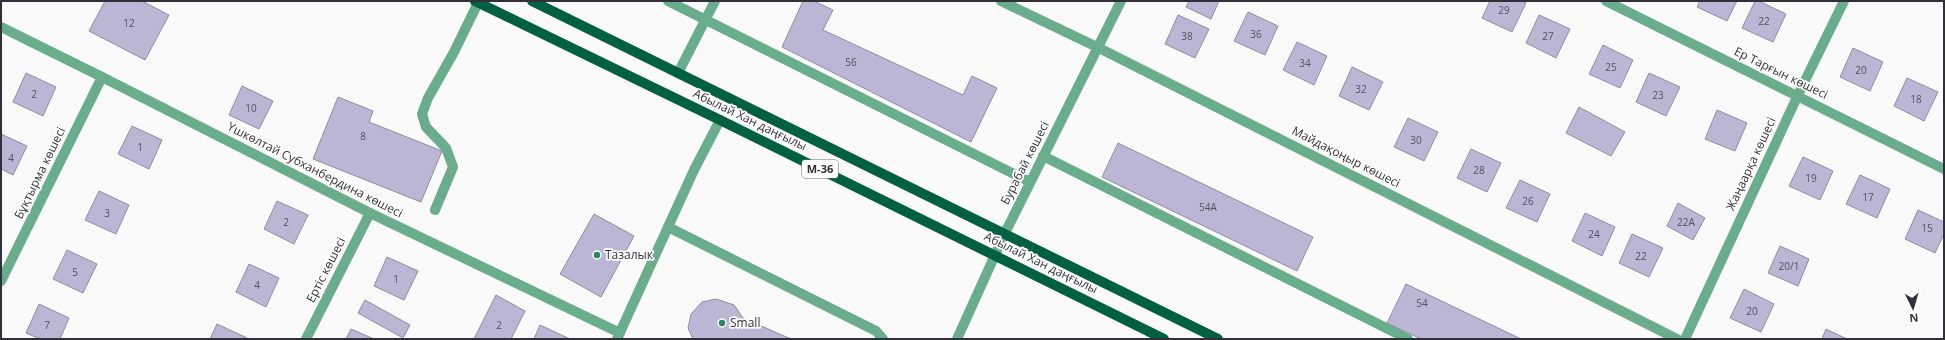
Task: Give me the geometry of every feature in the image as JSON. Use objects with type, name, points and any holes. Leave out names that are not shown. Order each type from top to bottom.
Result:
[{"type":"main road","name":"Абылай Хан даңғылы","points":[[532,1],[1218,339]]},
{"type":"main road","name":"Абылай Хан даңғылы","points":[[476,2],[720,120],[1164,339]]},
{"type":"street","points":[[668,1],[1030,182]]},
{"type":"street","points":[[678,73],[715,1]]},
{"type":"street","name":"Майдақоңыр көшесі","points":[[1001,1],[1098,47],[1677,339]]},
{"type":"street","name":"Бурабай көшесі","points":[[957,339],[1005,233],[1120,1]]},
{"type":"street","name":"Ер Тарғын көшесі","points":[[1606,1],[1798,95],[1944,169]]},
{"type":"street","name":"Жаңаарқа көшесі","points":[[1685,339],[1798,95],[1844,1]]},
{"type":"street","points":[[435,210],[454,167],[446,148],[426,128],[422,114],[428,98],[454,52],[476,2]]},
{"type":"street","name":"Үшкөлтай Субханбердина көшесі","points":[[1,28],[102,77],[370,213],[618,336]]},
{"type":"street","name":"Бұқтырма көшесі","points":[[1,282],[102,77]]},
{"type":"street","points":[[618,336],[694,170],[720,120]]},
{"type":"street","points":[[1043,156],[1408,339]]},
{"type":"street","name":"Ертіс көшесі","points":[[306,339],[370,213]]},
{"type":"street","points":[[668,227],[876,331],[883,339]]},
{"type":"building","points":[[105,1],[142,1],[169,15],[145,60],[89,31]]},
{"type":"building","points":[[803,1],[814,1],[833,10],[823,30],[963,95],[972,76],[997,88],[971,142],[782,47]]},
{"type":"building","points":[[1189,1],[1219,1],[1211,19],[1186,7]]},
{"type":"building","points":[[1490,1],[1521,1],[1526,3],[1512,32],[1482,18]]},
{"type":"building","points":[[1700,1],[1737,1],[1727,21],[1697,7]]},
{"type":"building","points":[[1755,1],[1759,1],[1786,14],[1773,42],[1742,28]]},
{"type":"building","points":[[1248,12],[1278,26],[1265,55],[1234,41]]},
{"type":"building","points":[[1178,15],[1209,29],[1195,58],[1165,44]]},
{"type":"building","points":[[1539,15],[1570,29],[1556,58],[1526,43]]},
{"type":"building","points":[[1297,42],[1327,56],[1314,85],[1283,70]]},
{"type":"building","points":[[1603,45],[1633,60],[1620,88],[1589,74]]},
{"type":"building","points":[[1853,48],[1883,62],[1870,91],[1840,77]]},
{"type":"building","points":[[1352,67],[1383,82],[1369,110],[1339,96]]},
{"type":"building","points":[[26,73],[56,87],[43,116],[13,102]]},
{"type":"building","points":[[1649,73],[1680,87],[1666,116],[1636,102]]},
{"type":"building","points":[[1907,78],[1938,92],[1924,121],[1894,106]]},
{"type":"building","points":[[242,86],[273,101],[259,129],[229,115]]},
{"type":"building","points":[[338,97],[373,111],[369,122],[442,151],[421,202],[313,159]]},
{"type":"building","points":[[1579,107],[1625,132],[1611,156],[1566,133]]},
{"type":"building","points":[[1717,110],[1747,123],[1735,151],[1705,139]]},
{"type":"building","points":[[1408,118],[1438,132],[1424,161],[1394,147]]},
{"type":"building","points":[[132,126],[162,140],[149,169],[118,154]]},
{"type":"building","points":[[1,134],[27,146],[13,175],[1,169]]},
{"type":"building","points":[[1118,143],[1313,237],[1297,271],[1102,177]]},
{"type":"building","points":[[1471,149],[1501,163],[1487,192],[1457,178]]},
{"type":"building","points":[[1803,157],[1833,171],[1820,200],[1789,186]]},
{"type":"building","points":[[1860,175],[1890,189],[1877,218],[1846,204]]},
{"type":"building","points":[[1520,180],[1550,194],[1537,222],[1506,208]]},
{"type":"building","points":[[99,191],[129,205],[116,234],[85,220]]},
{"type":"building","points":[[277,201],[308,215],[294,244],[264,229]]},
{"type":"building","points":[[1678,203],[1705,218],[1693,240],[1667,226]]},
{"type":"building","points":[[1918,210],[1944,222],[1944,234],[1935,253],[1905,239]]},
{"type":"building","points":[[1585,213],[1615,227],[1602,256],[1572,241]]},
{"type":"building","name":"Тазалык","points":[[594,214],[634,236],[601,297],[560,274]]},
{"type":"building","points":[[1632,234],[1663,248],[1649,277],[1619,263]]},
{"type":"building","points":[[1780,246],[1809,259],[1798,286],[1768,273]]},
{"type":"building","points":[[67,250],[97,264],[83,293],[53,279]]},
{"type":"building","points":[[387,257],[418,271],[404,300],[374,286]]},
{"type":"building","points":[[249,264],[279,278],[266,307],[236,292]]},
{"type":"building","points":[[1406,284],[1521,339],[1421,339],[1387,323]]},
{"type":"building","points":[[1744,289],[1774,304],[1761,332],[1730,318]]},
{"type":"building","points":[[496,295],[525,311],[511,339],[474,339]]},
{"type":"building","name":"Small","points":[[716,299],[734,305],[743,318],[791,339],[693,339],[688,328],[691,314],[702,302]]},
{"type":"building","points":[[365,300],[410,325],[403,338],[358,313]]},
{"type":"building","points":[[39,304],[69,318],[60,339],[40,339],[26,333]]},
{"type":"building","points":[[217,324],[247,338],[247,339],[210,339]]},
{"type":"building","points":[[540,325],[570,339],[534,339]]},
{"type":"building","points":[[351,329],[374,339],[346,339]]},
{"type":"building","points":[[1826,329],[1847,339],[1822,339]]},
{"type":"place","name":"Тазалык","points":[[597,255]]},
{"type":"place","name":"Small","points":[[722,323]]}]
